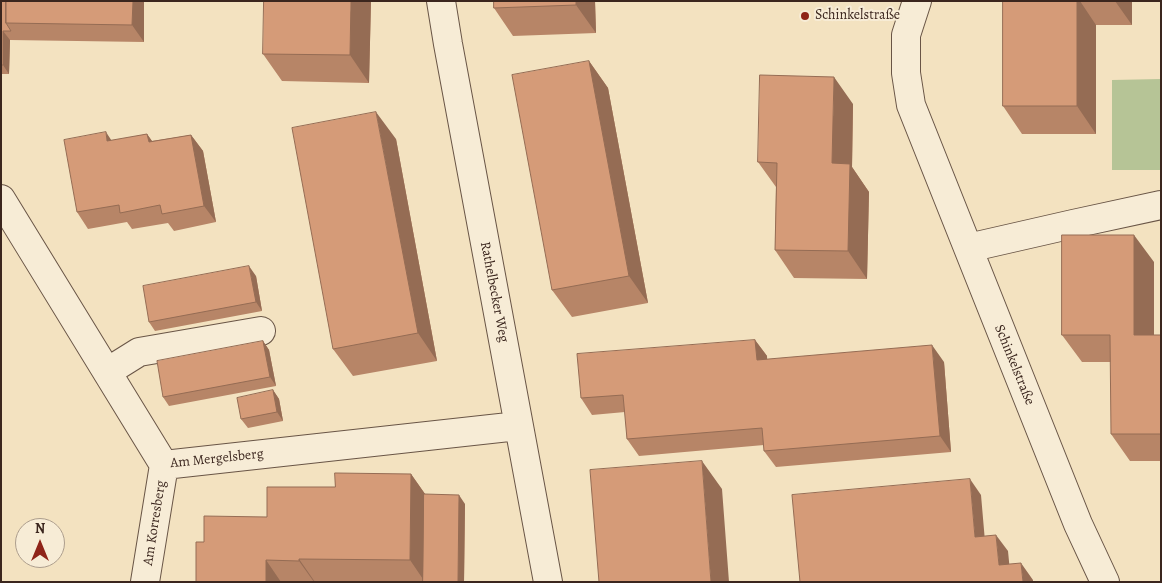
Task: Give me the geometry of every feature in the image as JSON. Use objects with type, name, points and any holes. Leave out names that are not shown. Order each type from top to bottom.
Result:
[{"type":"street","name":"Rathelbecker Weg","points":[[441,1],[449,54],[548,582]]},
{"type":"street","name":"Schinkelstraße","points":[[917,1],[906,35],[906,73],[911,105],[1078,524],[1105,582]]},
{"type":"street","name":"Am Mergelsberg","points":[[1,200],[164,465],[518,426]]},
{"type":"street","points":[[968,248],[1161,206]]},
{"type":"street","points":[[107,372],[140,352],[261,331]]},
{"type":"street","name":"Am Korresberg","points":[[145,582],[164,465]]},
{"type":"green space","points":[[1161,79],[1161,170],[1112,170],[1112,80]]},
{"type":"building","points":[[1,1],[6,1],[6,23],[11,31],[3,31],[3,65],[1,65]]},
{"type":"building","points":[[6,1],[133,1],[132,25],[6,23]]},
{"type":"building","points":[[264,1],[351,1],[350,55],[263,54]]},
{"type":"building","points":[[494,1],[576,1],[576,5],[494,8]]},
{"type":"building","points":[[1003,1],[1077,1],[1077,106],[1003,106]]},
{"type":"building","points":[[589,61],[629,276],[552,290],[512,75]]},
{"type":"building","points":[[760,75],[834,77],[832,163],[850,164],[848,251],[775,250],[777,163],[758,162]]},
{"type":"building","points":[[376,112],[418,333],[333,349],[292,128]]},
{"type":"building","points":[[106,132],[107,141],[147,134],[149,142],[191,135],[204,206],[162,214],[160,205],[120,213],[119,205],[77,212],[64,140]]},
{"type":"building","points":[[1062,235],[1134,235],[1134,335],[1161,335],[1161,434],[1111,434],[1110,335],[1062,335]]},
{"type":"building","points":[[249,266],[256,302],[149,322],[143,286]]},
{"type":"building","points":[[755,340],[757,360],[932,345],[940,436],[764,451],[762,428],[627,439],[623,395],[581,398],[577,354]]},
{"type":"building","points":[[263,341],[270,377],[163,397],[157,361]]},
{"type":"building","points":[[273,390],[277,412],[241,419],[237,398]]},
{"type":"building","points":[[702,461],[711,582],[599,582],[590,470]]},
{"type":"building","points":[[335,473],[411,474],[410,560],[266,560],[266,582],[196,582],[196,542],[204,542],[204,516],[267,517],[267,487],[335,487]]},
{"type":"building","points":[[970,479],[975,537],[996,535],[999,565],[1021,563],[1023,582],[800,582],[792,495]]},
{"type":"building","points":[[424,494],[459,495],[458,582],[423,582]]},
{"type":"place","name":"Schinkelstraße","points":[[805,16]]}]
